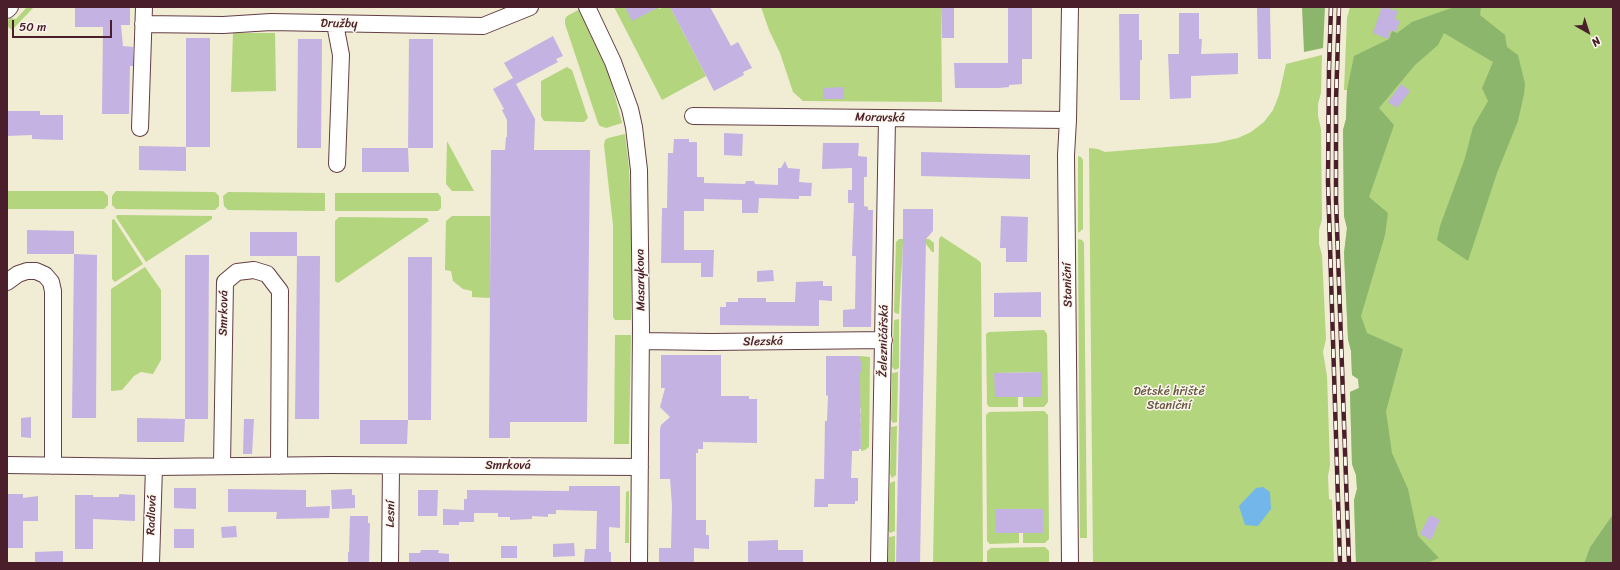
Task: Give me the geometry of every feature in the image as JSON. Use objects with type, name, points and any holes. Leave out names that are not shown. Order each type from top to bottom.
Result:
[{"type":"street","points":[[7,10],[10,7]]},
{"type":"street","points":[[140,128],[144,7]]},
{"type":"street","name":"Družby","points":[[143,24],[223,25],[271,22],[483,26],[530,7]]},
{"type":"street","name":"Masarykova","points":[[587,7],[613,62],[630,109],[640,170],[641,341],[639,563]]},
{"type":"street","name":"Staniční","points":[[1070,7],[1066,155],[1070,563]]},
{"type":"street","points":[[335,24],[341,55],[337,164]]},
{"type":"street","name":"Moravská","points":[[693,116],[1068,120]]},
{"type":"street","name":"Železničářská","points":[[879,563],[887,118]]},
{"type":"street","name":"Smrková","points":[[222,465],[225,282],[237,272],[254,270],[267,274],[280,291],[279,466]]},
{"type":"street","points":[[7,282],[18,274],[27,271],[36,271],[45,276],[51,282],[53,291],[53,466]]},
{"type":"street","name":"Slezská","points":[[641,341],[711,342],[884,340]]},
{"type":"street","name":"Smrková","points":[[7,465],[154,467],[222,465],[640,467]]},
{"type":"street","name":"Lesní","points":[[390,563],[391,466]]},
{"type":"street","name":"Radiová","points":[[151,563],[154,467]]},
{"type":"green space","points":[[27,7],[34,7],[12,30],[7,26],[7,22],[10,18],[16,19]]},
{"type":"green space","points":[[614,7],[658,7],[659,9],[670,7],[706,76],[662,100]]},
{"type":"green space","points":[[761,7],[941,7],[942,102],[803,101],[793,92],[780,53],[769,30]]},
{"type":"green space","points":[[1302,7],[1325,7],[1323,48],[1304,52]]},
{"type":"green space","points":[[1350,7],[1613,7],[1613,514],[1590,547],[1584,563],[1356,563],[1354,500],[1357,489],[1356,475],[1352,464],[1350,392],[1359,388],[1358,379],[1352,375],[1351,351],[1348,339],[1344,253],[1347,228],[1344,216],[1343,130],[1346,119],[1347,90],[1344,90],[1347,18]]},
{"type":"green space","points":[[1454,7],[1481,7],[1480,15],[1505,35],[1507,47],[1518,55],[1525,84],[1524,94],[1518,121],[1497,173],[1468,261],[1437,240],[1440,226],[1465,158],[1473,127],[1488,101],[1482,88],[1493,62],[1444,33],[1438,45],[1415,65],[1379,108],[1394,125],[1369,197],[1388,213],[1385,235],[1361,316],[1367,333],[1403,349],[1386,411],[1392,453],[1408,489],[1418,536],[1439,558],[1427,563],[1356,563],[1354,500],[1357,489],[1356,475],[1352,464],[1350,392],[1359,388],[1358,379],[1352,375],[1351,351],[1348,339],[1344,253],[1347,228],[1344,216],[1343,130],[1346,119],[1347,90],[1354,56],[1389,39],[1392,31],[1397,33],[1412,22]]},
{"type":"green space","points":[[580,9],[599,45],[622,123],[606,128],[600,126],[598,123],[565,24],[565,19],[567,16]]},
{"type":"green space","points":[[233,33],[275,33],[276,91],[231,92]]},
{"type":"green space","name":"Dětské hřiště Staniční","points":[[1322,55],[1321,93],[1318,104],[1318,116],[1321,129],[1322,219],[1319,230],[1319,244],[1322,255],[1326,339],[1323,352],[1327,376],[1330,465],[1328,476],[1329,499],[1332,500],[1334,563],[1093,563],[1089,148],[1098,149],[1105,152],[1216,143],[1238,138],[1251,132],[1264,122],[1273,110],[1279,95],[1286,64]]},
{"type":"green space","points":[[567,67],[572,70],[588,118],[584,122],[544,121],[541,116],[541,81]]},
{"type":"green space","points":[[625,134],[629,168],[631,209],[631,320],[615,320],[613,317],[613,225],[604,145],[605,140],[608,138]]},
{"type":"green space","points":[[447,141],[474,191],[452,191],[446,184]]},
{"type":"green space","points":[[1078,156],[1083,160],[1083,229],[1078,233]]},
{"type":"green space","points":[[7,191],[103,191],[108,196],[108,205],[104,209],[7,209]]},
{"type":"green space","points":[[116,191],[215,192],[219,196],[219,206],[215,210],[116,209],[112,205],[112,196]]},
{"type":"green space","points":[[228,192],[325,193],[325,211],[228,210],[224,206],[223,196]]},
{"type":"green space","points":[[335,193],[438,193],[441,197],[441,208],[438,211],[335,211]]},
{"type":"green space","points":[[117,215],[212,216],[212,219],[146,262],[116,217]]},
{"type":"green space","points":[[452,216],[490,216],[490,298],[472,297],[472,291],[463,289],[453,281],[451,271],[445,270],[446,221]]},
{"type":"green space","points":[[339,217],[427,218],[429,221],[338,283],[335,281],[335,221]]},
{"type":"green space","points":[[114,219],[143,264],[115,282],[112,279],[112,220]]},
{"type":"green space","points":[[941,236],[981,263],[983,563],[933,563],[939,239]]},
{"type":"green space","points":[[899,239],[929,239],[934,243],[934,252],[932,252],[926,244],[903,243],[899,314],[895,313],[894,311],[896,242]]},
{"type":"green space","points":[[1078,239],[1082,240],[1084,243],[1087,538],[1080,538]]},
{"type":"green space","points":[[145,267],[161,290],[161,360],[153,374],[141,372],[134,376],[122,390],[111,391],[111,289]]},
{"type":"green space","points":[[899,319],[899,368],[895,370],[892,367],[894,320]]},
{"type":"green space","points":[[1044,330],[1047,334],[1048,402],[1044,407],[1023,407],[1023,397],[1041,372],[995,373],[995,397],[1018,397],[1018,407],[989,407],[987,404],[986,334],[989,332]]},
{"type":"green space","points":[[615,335],[631,335],[629,444],[614,444]]},
{"type":"green space","points":[[860,356],[870,357],[869,447],[861,451],[861,427],[859,427],[859,423],[861,423],[861,418],[859,418],[859,414],[861,414],[861,408],[859,408]]},
{"type":"green space","points":[[898,372],[897,422],[893,423],[891,420],[892,373]]},
{"type":"green space","points":[[1044,411],[1048,415],[1049,539],[1045,543],[1023,543],[1023,533],[1043,533],[1043,510],[996,509],[996,533],[1019,533],[1019,543],[990,544],[987,541],[986,415],[989,412]]},
{"type":"green space","points":[[897,426],[896,475],[892,478],[890,474],[891,427]]},
{"type":"green space","points":[[895,481],[895,531],[890,533],[888,530],[890,483]]},
{"type":"green space","points":[[629,491],[629,543],[625,543],[626,492]]},
{"type":"green space","points":[[1613,514],[1613,563],[1584,563],[1590,547]]},
{"type":"green space","points":[[895,536],[895,563],[888,563],[889,537]]},
{"type":"green space","points":[[1045,547],[1049,551],[1049,563],[987,563],[987,551],[991,548]]},
{"type":"water","points":[[1263,487],[1270,492],[1271,509],[1258,526],[1245,525],[1239,506],[1256,488]]},
{"type":"building","points":[[75,7],[130,7],[130,25],[121,25],[123,46],[133,47],[133,66],[130,66],[129,114],[102,114],[103,27],[75,27]]},
{"type":"building","points":[[625,7],[659,7],[632,21]]},
{"type":"building","points":[[670,7],[710,7],[731,46],[738,42],[752,68],[743,72],[744,75],[714,91]]},
{"type":"building","points":[[941,7],[954,7],[954,38],[942,38]]},
{"type":"building","points":[[1008,7],[1032,7],[1032,59],[1022,59],[1022,84],[1009,85],[1009,87],[999,88],[955,88],[954,63],[1008,63]]},
{"type":"building","points":[[1257,7],[1270,7],[1271,59],[1258,59]]},
{"type":"building","points":[[1382,7],[1398,11],[1395,19],[1400,21],[1396,32],[1391,30],[1388,39],[1373,33]]},
{"type":"building","points":[[1179,13],[1199,13],[1199,39],[1202,39],[1201,54],[1238,53],[1238,74],[1191,76],[1191,98],[1170,99],[1168,54],[1179,54]]},
{"type":"building","points":[[1119,14],[1139,14],[1139,40],[1142,40],[1142,60],[1140,60],[1140,100],[1120,100]]},
{"type":"building","points":[[553,36],[563,56],[556,59],[558,62],[516,84],[535,119],[534,150],[590,150],[587,422],[510,422],[510,438],[489,438],[491,150],[505,150],[507,137],[507,120],[502,110],[504,109],[493,89],[513,78],[504,63]]},
{"type":"building","points":[[186,38],[210,38],[210,147],[186,147]]},
{"type":"building","points":[[298,39],[322,39],[321,148],[297,148]]},
{"type":"building","points":[[409,39],[433,39],[433,148],[408,148]]},
{"type":"building","points":[[1401,84],[1410,91],[1397,108],[1388,102]]},
{"type":"building","points":[[844,87],[844,99],[823,99],[823,88]]},
{"type":"building","points":[[7,111],[40,111],[40,115],[63,115],[63,140],[32,139],[32,135],[7,136]]},
{"type":"building","points":[[724,133],[743,134],[742,156],[724,155]]},
{"type":"building","points":[[674,139],[689,139],[689,142],[697,142],[697,177],[704,177],[704,183],[745,184],[746,181],[754,181],[755,184],[778,185],[778,168],[781,168],[785,161],[788,168],[800,169],[799,182],[812,183],[811,196],[799,196],[799,199],[759,198],[758,213],[742,213],[742,200],[704,199],[704,211],[684,211],[684,250],[714,250],[713,277],[701,277],[701,263],[661,263],[662,208],[667,208],[668,153],[673,153]]},
{"type":"building","points":[[823,143],[859,143],[858,156],[867,157],[867,177],[864,177],[864,206],[868,207],[868,210],[873,210],[871,327],[843,327],[843,310],[855,309],[856,256],[852,256],[854,203],[848,203],[848,190],[852,190],[852,168],[822,169]]},
{"type":"building","points":[[139,146],[186,147],[186,171],[139,170]]},
{"type":"building","points":[[362,148],[408,148],[409,172],[362,172]]},
{"type":"building","points":[[921,152],[1030,155],[1030,179],[921,176]]},
{"type":"building","points":[[903,209],[933,209],[933,231],[926,239],[920,563],[896,563]]},
{"type":"building","points":[[1001,216],[1028,217],[1027,262],[1006,262],[1006,248],[1000,248]]},
{"type":"building","points":[[27,230],[74,231],[74,254],[27,254]]},
{"type":"building","points":[[250,232],[297,232],[297,256],[250,256]]},
{"type":"building","points":[[74,254],[97,255],[96,418],[72,418]]},
{"type":"building","points":[[185,255],[209,255],[208,419],[185,419]]},
{"type":"building","points":[[297,256],[320,256],[319,419],[295,419]]},
{"type":"building","points":[[408,257],[432,257],[431,420],[408,420]]},
{"type":"building","points":[[773,270],[774,281],[757,282],[757,271]]},
{"type":"building","points":[[823,281],[823,286],[832,286],[832,301],[819,300],[819,326],[720,325],[720,307],[726,307],[726,302],[738,302],[738,298],[766,298],[766,302],[795,302],[796,282]]},
{"type":"building","points":[[1041,292],[1041,317],[994,317],[994,293]]},
{"type":"building","points":[[661,355],[721,355],[721,396],[749,396],[749,399],[757,399],[757,443],[703,442],[703,449],[698,449],[698,453],[696,453],[696,520],[706,520],[706,535],[709,535],[709,549],[694,548],[694,563],[659,563],[659,548],[671,548],[672,505],[670,479],[660,479],[660,429],[661,425],[670,417],[660,407],[665,388],[661,388]]},
{"type":"building","points":[[826,356],[860,356],[860,361],[862,361],[862,372],[860,372],[861,449],[859,449],[859,451],[852,451],[851,478],[858,478],[858,501],[855,501],[855,504],[828,504],[828,507],[814,507],[815,479],[824,479],[825,421],[827,421],[828,396],[826,395]]},
{"type":"building","points":[[1042,372],[1042,397],[995,397],[994,373]]},
{"type":"building","points":[[31,417],[31,438],[21,437],[21,418]]},
{"type":"building","points":[[137,418],[185,419],[184,442],[137,442]]},
{"type":"building","points":[[244,419],[254,419],[252,454],[243,454]]},
{"type":"building","points":[[360,420],[408,420],[407,444],[360,444]]},
{"type":"building","points":[[569,486],[620,486],[620,528],[609,527],[609,552],[611,552],[611,563],[584,563],[585,549],[596,549],[597,511],[556,510],[556,514],[548,514],[548,517],[532,516],[532,519],[510,520],[510,517],[498,517],[498,513],[474,513],[474,522],[459,522],[459,525],[443,525],[443,509],[464,510],[464,499],[467,499],[467,490],[569,491]]},
{"type":"building","points":[[174,488],[196,488],[196,509],[174,508]]},
{"type":"building","points":[[228,489],[306,490],[306,507],[330,506],[329,518],[276,519],[277,512],[228,512]]},
{"type":"building","points":[[352,489],[352,495],[355,495],[355,508],[332,509],[331,490]]},
{"type":"building","points":[[418,490],[438,490],[437,516],[418,516]]},
{"type":"building","points":[[7,494],[23,494],[23,498],[38,496],[38,521],[23,521],[23,548],[7,548]]},
{"type":"building","points":[[119,494],[135,495],[135,521],[93,519],[93,549],[75,549],[75,495],[119,497]]},
{"type":"building","points":[[995,509],[1043,509],[1043,533],[996,533]]},
{"type":"building","points":[[1430,515],[1440,520],[1431,540],[1420,534]]},
{"type":"building","points":[[350,516],[368,516],[368,523],[370,523],[369,563],[348,563]]},
{"type":"building","points":[[236,526],[237,537],[222,538],[221,527]]},
{"type":"building","points":[[174,529],[194,529],[194,548],[174,548]]},
{"type":"building","points":[[778,540],[778,550],[803,550],[803,563],[748,563],[748,541]]},
{"type":"building","points":[[574,543],[575,556],[553,557],[553,544]]},
{"type":"building","points":[[501,546],[517,546],[517,558],[501,558]]},
{"type":"building","points":[[421,550],[439,550],[438,553],[449,554],[449,563],[409,563],[409,553],[420,553]]},
{"type":"building","points":[[63,551],[63,563],[35,563],[35,552]]},
{"type":"railway","points":[[1331,7],[1328,182],[1340,563]]},
{"type":"railway","points":[[1339,7],[1336,101],[1336,200],[1349,563]]}]
